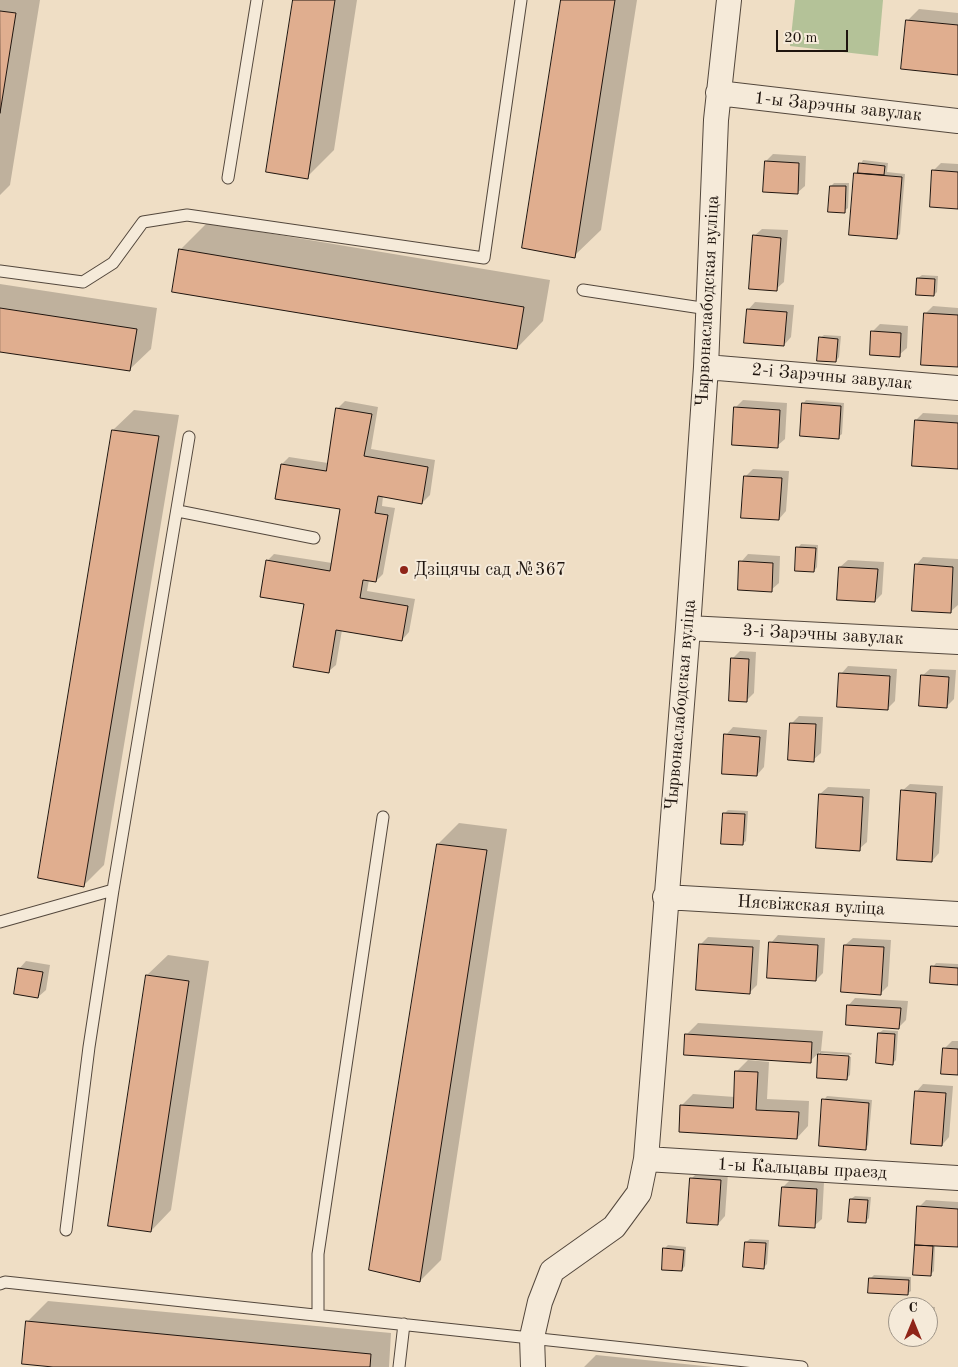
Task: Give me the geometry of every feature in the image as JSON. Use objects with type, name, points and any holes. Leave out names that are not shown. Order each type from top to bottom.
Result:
[{"type":"street","name":"Чырвонаслабодская вуліца","points":[[533,1367],[532,1337],[540,1302],[552,1272],[614,1227],[639,1193],[646,1159],[665,897],[688,628],[706,367],[718,93],[729,0]]},
{"type":"street","name":"1-ы Зарэчны завулак","points":[[718,93],[958,121]]},
{"type":"street","name":"2-і Зарэчны завулак","points":[[706,367],[958,388]]},
{"type":"street","name":"3-і Зарэчны завулак","points":[[688,628],[958,642]]},
{"type":"street","name":"Нясвіжская вуліца","points":[[665,897],[958,914]]},
{"type":"street","name":"1-ы Кальцавы праезд","points":[[646,1159],[958,1178]]},
{"type":"lane","points":[[228,178],[257,0]]},
{"type":"lane","points":[[0,271],[83,282],[114,263],[143,222],[187,215],[484,258],[521,0]]},
{"type":"lane","points":[[583,290],[708,309]]},
{"type":"lane","points":[[66,1230],[89,1047],[113,890],[189,437]]},
{"type":"lane","points":[[178,511],[314,538]]},
{"type":"lane","points":[[318,1315],[318,1254],[382,817]]},
{"type":"lane","points":[[0,922],[113,890]]},
{"type":"lane","points":[[0,1284],[5,1282],[802,1367]]},
{"type":"lane","points":[[399,1367],[404,1324]]},
{"type":"green space","points":[[795,0],[883,0],[878,56],[790,46]]},
{"type":"building","points":[[293,0],[335,0],[308,179],[266,172]]},
{"type":"building","points":[[561,0],[615,0],[575,258],[522,248]]},
{"type":"building","points":[[0,11],[16,13],[0,113]]},
{"type":"building","points":[[906,20],[958,25],[958,75],[901,69]]},
{"type":"building","points":[[765,161],[799,163],[798,194],[763,192]]},
{"type":"building","points":[[859,163],[885,166],[884,175],[858,173]]},
{"type":"building","points":[[932,170],[958,172],[958,209],[930,207]]},
{"type":"building","points":[[854,173],[902,177],[897,239],[849,235]]},
{"type":"building","points":[[830,186],[846,186],[845,213],[828,212]]},
{"type":"building","points":[[753,235],[781,238],[777,291],[749,289]]},
{"type":"building","points":[[179,249],[524,307],[517,349],[172,292]]},
{"type":"building","points":[[917,278],[935,279],[934,296],[916,295]]},
{"type":"building","points":[[0,308],[137,329],[130,371],[0,352]]},
{"type":"building","points":[[747,309],[787,312],[784,346],[744,343]]},
{"type":"building","points":[[924,313],[958,315],[958,367],[921,365]]},
{"type":"building","points":[[871,331],[901,333],[900,357],[870,355]]},
{"type":"building","points":[[819,337],[838,339],[836,362],[817,361]]},
{"type":"building","points":[[802,403],[841,406],[839,439],[800,436]]},
{"type":"building","points":[[734,407],[780,410],[778,448],[732,445]]},
{"type":"building","points":[[336,408],[372,414],[364,456],[428,467],[422,504],[378,496],[375,513],[388,515],[376,582],[363,580],[360,598],[408,606],[402,641],[336,630],[329,673],[293,667],[304,604],[260,597],[266,560],[330,571],[340,509],[275,499],[281,464],[326,471]]},
{"type":"building","points":[[915,420],[958,423],[958,469],[912,466]]},
{"type":"building","points":[[112,430],[159,436],[84,887],[38,878]]},
{"type":"building","points":[[744,476],[782,478],[779,520],[741,518]]},
{"type":"building","points":[[796,547],[816,548],[814,572],[795,571]]},
{"type":"building","points":[[739,561],[773,563],[772,592],[738,590]]},
{"type":"building","points":[[915,564],[953,567],[951,613],[912,611]]},
{"type":"building","points":[[839,567],[878,569],[875,602],[837,600]]},
{"type":"building","points":[[731,658],[749,659],[747,702],[729,701]]},
{"type":"building","points":[[839,673],[890,676],[888,710],[837,707]]},
{"type":"building","points":[[921,675],[949,677],[947,708],[919,706]]},
{"type":"building","points":[[790,723],[816,724],[814,762],[788,760]]},
{"type":"building","points":[[724,734],[760,737],[757,776],[722,774]]},
{"type":"building","points":[[901,790],[936,793],[932,862],[897,860]]},
{"type":"building","points":[[819,794],[863,797],[860,851],[816,848]]},
{"type":"building","points":[[723,813],[745,814],[743,845],[721,844]]},
{"type":"building","points":[[437,844],[487,850],[420,1282],[369,1270]]},
{"type":"building","points":[[769,942],[818,945],[816,981],[767,978]]},
{"type":"building","points":[[699,944],[753,947],[750,994],[696,990]]},
{"type":"building","points":[[844,945],[884,947],[881,995],[841,992]]},
{"type":"building","points":[[931,966],[958,968],[958,985],[930,983]]},
{"type":"building","points":[[18,968],[43,972],[38,998],[14,994]]},
{"type":"building","points":[[146,975],[189,981],[151,1232],[108,1226]]},
{"type":"building","points":[[847,1005],[901,1008],[899,1029],[846,1025]]},
{"type":"building","points":[[878,1033],[895,1034],[893,1065],[876,1063]]},
{"type":"building","points":[[685,1034],[812,1042],[811,1063],[684,1055]]},
{"type":"building","points":[[943,1048],[958,1049],[958,1075],[941,1074]]},
{"type":"building","points":[[818,1054],[849,1056],[847,1080],[817,1078]]},
{"type":"building","points":[[735,1071],[758,1072],[756,1110],[799,1112],[797,1139],[679,1132],[680,1105],[733,1108]]},
{"type":"building","points":[[915,1091],[946,1093],[942,1146],[911,1144]]},
{"type":"building","points":[[822,1099],[869,1103],[866,1150],[819,1146]]},
{"type":"building","points":[[690,1178],[721,1180],[718,1225],[687,1223]]},
{"type":"building","points":[[782,1187],[817,1189],[815,1228],[779,1226]]},
{"type":"building","points":[[850,1199],[868,1200],[866,1223],[848,1222]]},
{"type":"building","points":[[917,1206],[958,1209],[958,1247],[915,1245]]},
{"type":"building","points":[[745,1242],[766,1243],[764,1269],[743,1267]]},
{"type":"building","points":[[915,1245],[933,1246],[931,1276],[913,1275]]},
{"type":"building","points":[[663,1248],[684,1250],[682,1271],[662,1270]]},
{"type":"building","points":[[869,1278],[909,1280],[908,1295],[868,1293]]},
{"type":"building","points":[[26,1321],[371,1354],[370,1367],[53,1367],[22,1364]]},
{"type":"place","name":"Дзіцячы сад №367","points":[[404,570]]}]
